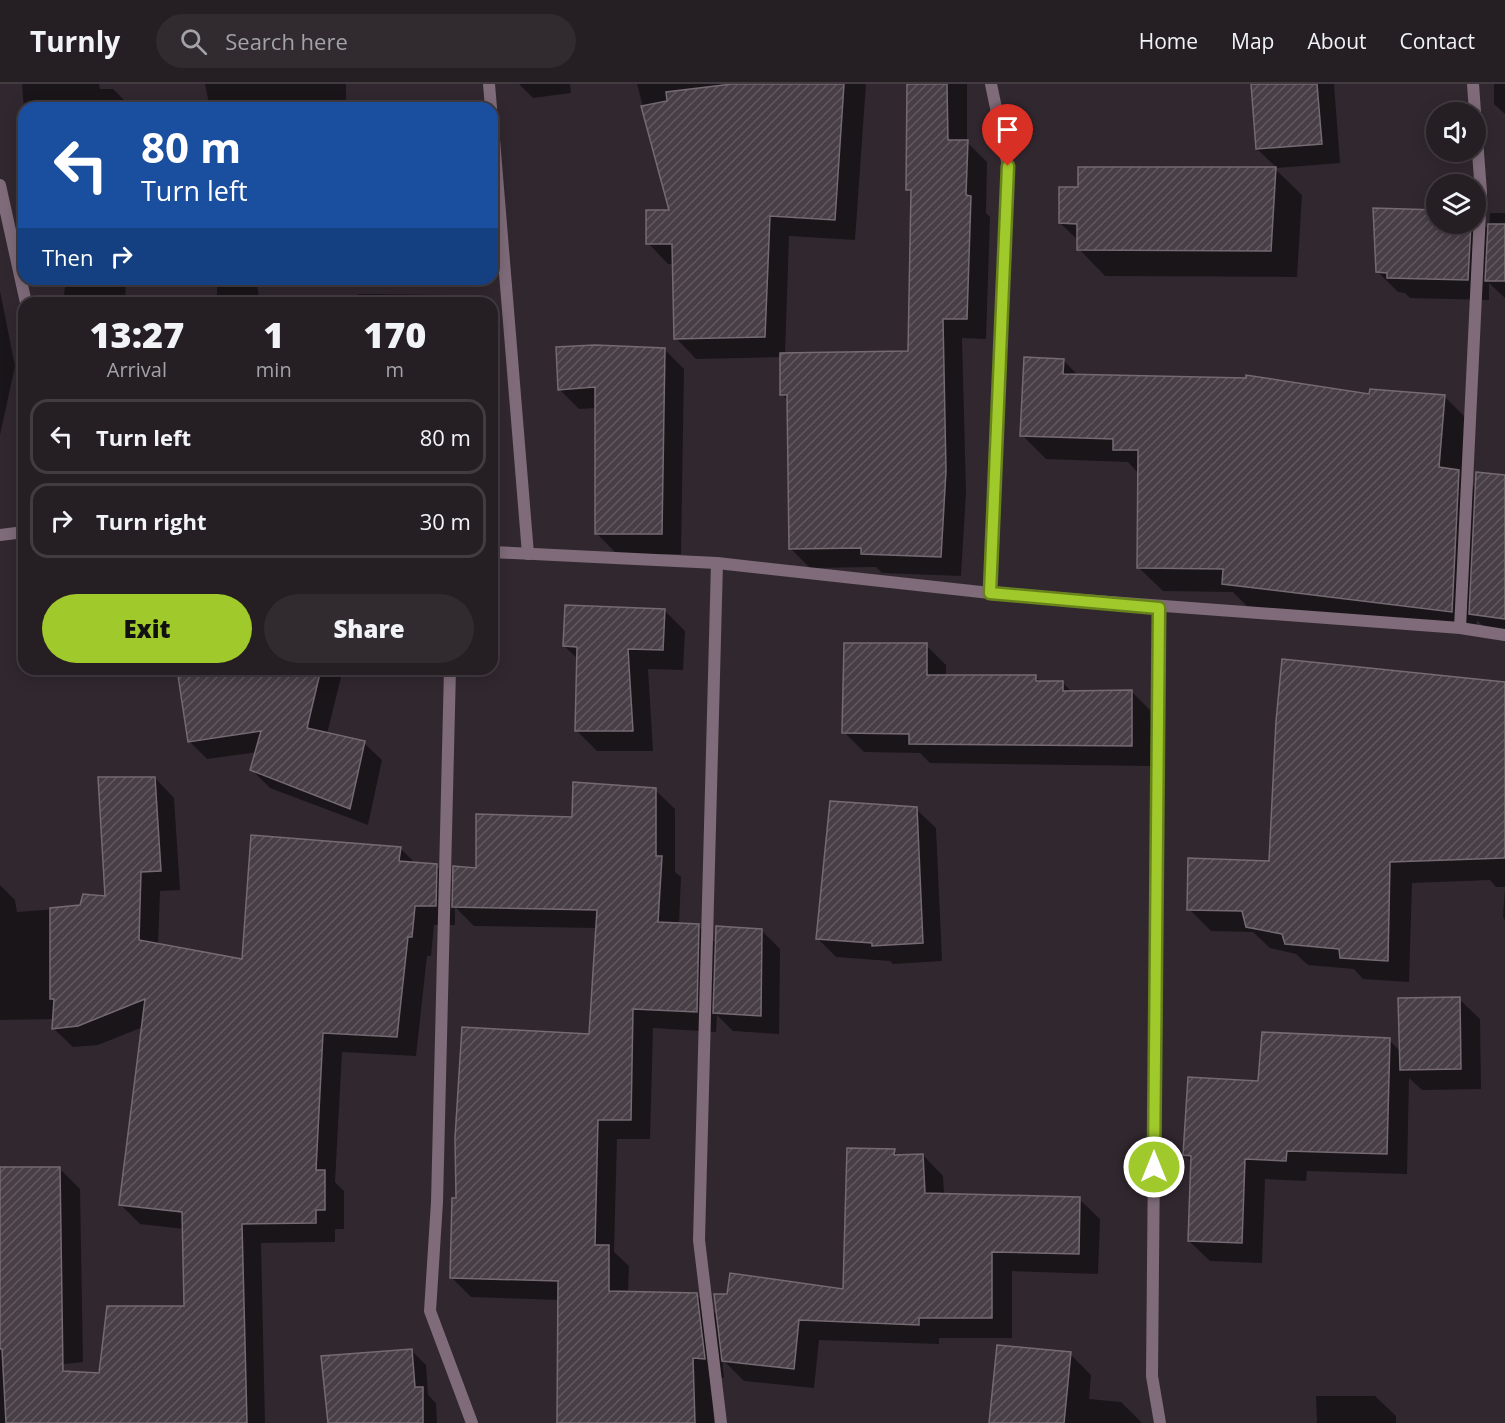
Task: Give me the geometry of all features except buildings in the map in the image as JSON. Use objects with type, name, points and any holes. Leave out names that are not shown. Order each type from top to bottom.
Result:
[{"type":"street","points":[[489,84],[490,102]]},
{"type":"street","points":[[990,593],[1008,166],[991,84]]},
{"type":"street","points":[[1473,84],[1474,102]]},
{"type":"street","points":[[1460,628],[1481,192],[1479,162]]},
{"type":"street","points":[[0,185],[18,267]]},
{"type":"street","points":[[498,188],[528,554]]},
{"type":"street","points":[[0,535],[18,533]]},
{"type":"street","points":[[498,552],[717,564],[990,593],[1159,608],[1460,628],[1505,635]]},
{"type":"street","points":[[717,564],[699,1240],[721,1423]]},
{"type":"street","points":[[1159,608],[1152,1376],[1160,1423]]},
{"type":"street","points":[[450,675],[437,1202],[430,1311],[472,1423]]},
{"type":"route","points":[[1008,166],[990,593],[1159,608],[1154,1167]]}]
